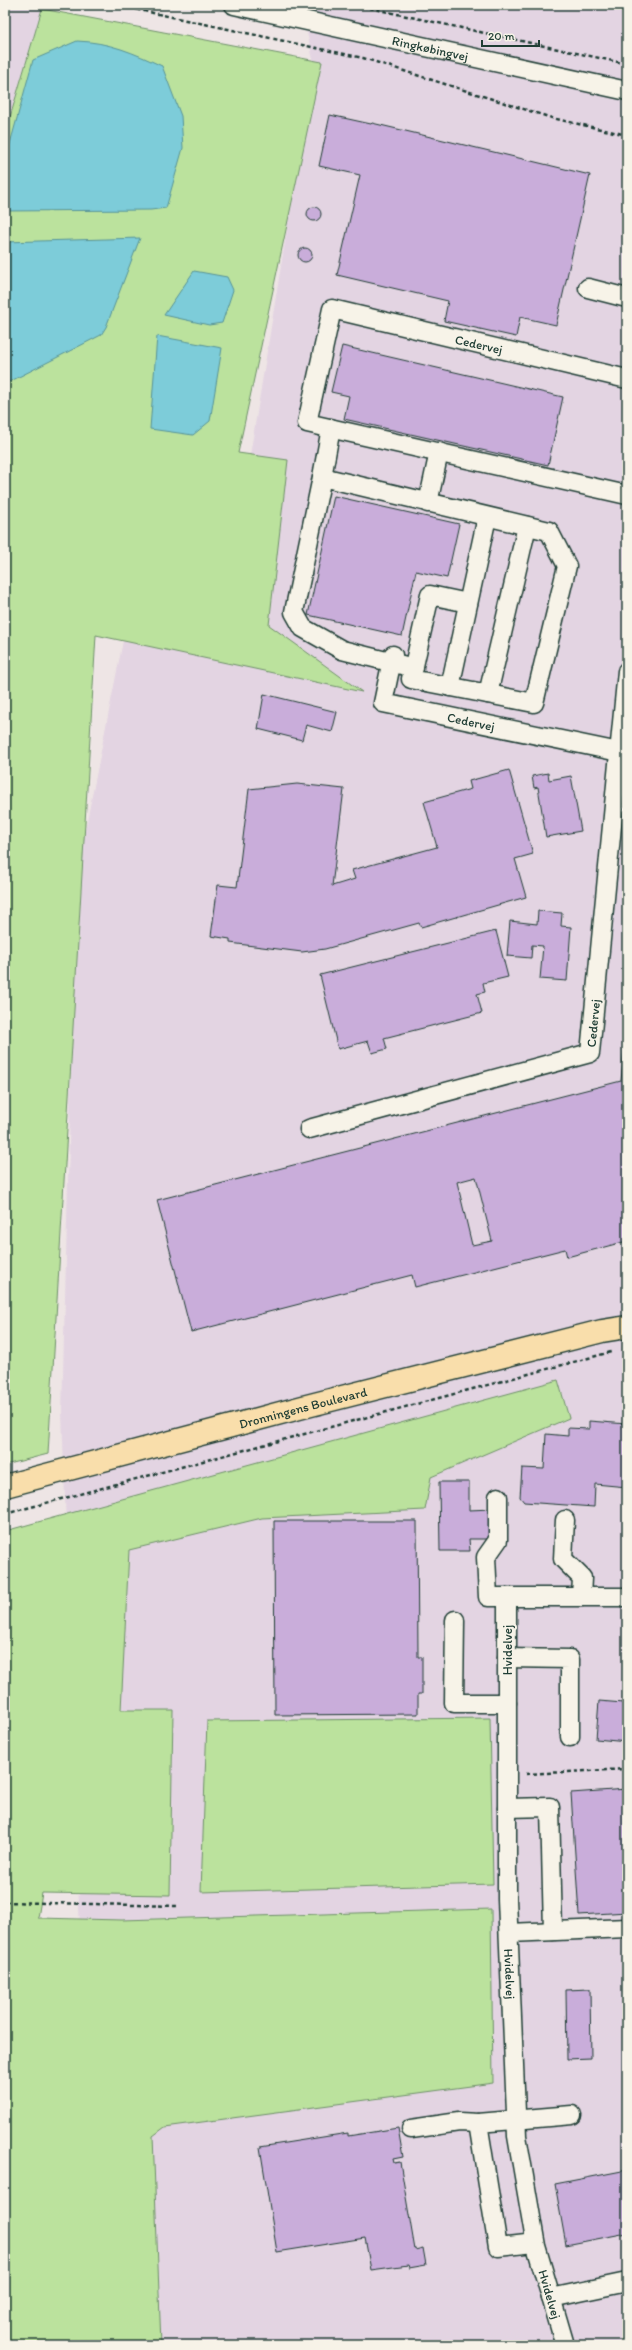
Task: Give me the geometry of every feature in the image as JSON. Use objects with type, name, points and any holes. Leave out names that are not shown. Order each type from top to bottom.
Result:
[{"type":"main road","name":"Dronningens Boulevard","points":[[602,1331],[627,1320]]},
{"type":"main road","name":"Dronningens Boulevard","points":[[5,1486],[303,1407],[602,1331],[627,1327]]},
{"type":"street","name":"Ringkøbingvej","points":[[234,5],[627,91]]},
{"type":"street","points":[[588,288],[627,298]]},
{"type":"street","name":"Cedervej","points":[[331,428],[308,423],[332,309],[627,379]]},
{"type":"street","points":[[414,668],[393,659],[342,650],[320,640],[303,628],[294,612],[331,428],[627,494]]},
{"type":"street","points":[[428,503],[439,452]]},
{"type":"street","points":[[322,477],[549,531],[567,566],[534,703],[411,679],[430,595],[468,603]]},
{"type":"street","points":[[450,687],[487,517]]},
{"type":"street","points":[[488,694],[527,526]]},
{"type":"street","name":"Cedervej","points":[[393,659],[383,703],[619,752]]},
{"type":"street","name":"Cedervej","points":[[310,1129],[590,1053],[627,671]]},
{"type":"street","points":[[498,1497],[498,1540],[486,1557],[488,1597],[627,1597]]},
{"type":"street","points":[[565,1520],[563,1559],[582,1578],[581,1597]]},
{"type":"street","name":"Hvidelvej","points":[[507,1597],[507,1808],[509,1933],[516,2136],[535,2243],[565,2345]]},
{"type":"street","points":[[454,1620],[454,1704],[507,1703]]},
{"type":"street","points":[[507,1658],[570,1659],[570,1737]]},
{"type":"street","points":[[507,1808],[550,1807],[554,1931]]},
{"type":"street","points":[[509,1933],[627,1928]]},
{"type":"street","points":[[411,2129],[459,2122],[478,2123],[516,2121],[572,2115]]},
{"type":"street","points":[[478,2123],[498,2247],[535,2243]]},
{"type":"street","points":[[551,2298],[627,2282]]},
{"type":"path","points":[[116,5],[363,58],[552,118],[627,135]]},
{"type":"path","points":[[356,5],[627,64]]},
{"type":"path","points":[[5,1514],[615,1351]]},
{"type":"path","points":[[507,1775],[627,1769]]},
{"type":"path","points":[[5,1902],[178,1906]]},
{"type":"shaded area","points":[[5,5],[25,5],[42,9],[5,134]]},
{"type":"shaded area","points":[[301,5],[627,5],[627,2345],[100,2345],[92,2282],[62,1412],[76,876],[158,466],[246,480],[314,64]]},
{"type":"green space","points":[[42,9],[322,62],[238,453],[288,460],[269,625],[362,692],[96,635],[48,1454],[5,1465],[5,134]]},
{"type":"green space","points":[[558,1380],[569,1418],[431,1477],[425,1510],[262,1518],[129,1550],[121,1710],[173,1710],[170,1895],[42,1893],[38,1918],[122,1920],[491,1909],[493,2083],[165,2127],[153,2136],[161,2345],[5,2345],[5,1531]]},
{"type":"green space","points":[[490,1718],[493,1884],[201,1892],[207,1721]]},
{"type":"water","points":[[77,41],[111,46],[162,66],[181,116],[183,148],[166,208],[151,210],[5,211],[5,162],[33,60]]},
{"type":"water","points":[[140,238],[106,327],[101,335],[5,384],[5,242]]},
{"type":"water","points":[[194,271],[227,277],[233,290],[222,323],[209,325],[164,315]]},
{"type":"water","points":[[157,336],[222,348],[210,421],[193,435],[150,429]]},
{"type":"building","points":[[330,115],[372,123],[590,175],[556,325],[520,317],[516,337],[444,321],[448,301],[337,275],[360,175],[319,166]]},
{"type":"building","points":[[314,207],[319,209],[321,214],[319,219],[314,221],[309,219],[307,214],[309,209]]},
{"type":"building","points":[[305,248],[310,250],[312,255],[310,260],[305,262],[300,260],[298,255],[300,250]]},
{"type":"building","points":[[342,346],[563,397],[548,465],[344,419],[349,396],[331,392]]},
{"type":"building","points":[[334,496],[459,524],[447,578],[416,571],[402,636],[308,615]]},
{"type":"building","points":[[264,694],[337,712],[332,732],[306,725],[302,740],[258,729]]},
{"type":"building","points":[[509,770],[533,854],[515,859],[526,897],[421,927],[419,923],[325,949],[302,952],[230,943],[230,939],[211,936],[218,885],[237,887],[249,789],[297,784],[344,789],[332,886],[355,879],[352,870],[437,847],[424,802],[471,789],[469,781]]},
{"type":"building","points":[[548,773],[549,780],[571,776],[581,831],[546,837],[538,787],[534,788],[532,776]]},
{"type":"building","points":[[538,911],[562,913],[561,926],[571,927],[567,981],[540,979],[543,946],[532,945],[531,958],[507,956],[510,921],[537,924]]},
{"type":"building","points":[[496,931],[508,977],[483,983],[485,992],[477,994],[482,1013],[384,1038],[387,1049],[372,1053],[368,1041],[338,1049],[320,975]]},
{"type":"building","points":[[627,1016],[627,1241],[567,1257],[565,1249],[415,1287],[412,1275],[191,1332],[157,1200],[621,1081]],"holes":[[[476,1177],[492,1241],[472,1245],[457,1182]]]},
{"type":"building","points":[[589,1421],[627,1424],[627,1487],[595,1484],[594,1507],[524,1502],[520,1497],[522,1468],[544,1469],[546,1434],[568,1436],[568,1428],[589,1429]]},
{"type":"building","points":[[439,1482],[469,1482],[469,1510],[492,1509],[492,1539],[469,1539],[470,1551],[440,1551]]},
{"type":"building","points":[[274,1521],[417,1521],[418,1657],[422,1657],[422,1694],[418,1694],[418,1714],[275,1715]]},
{"type":"building","points":[[627,1660],[627,1742],[596,1739],[599,1701],[623,1703]]},
{"type":"building","points":[[627,1789],[627,1912],[579,1915],[571,1793]]},
{"type":"building","points":[[590,1989],[591,2058],[567,2059],[566,1990]]},
{"type":"building","points":[[398,2128],[403,2157],[393,2159],[394,2163],[400,2162],[415,2250],[423,2248],[426,2265],[409,2268],[408,2265],[371,2270],[365,2238],[277,2252],[260,2147],[348,2133],[348,2136]]},
{"type":"building","points":[[627,2170],[627,2233],[566,2245],[555,2184]]}]
